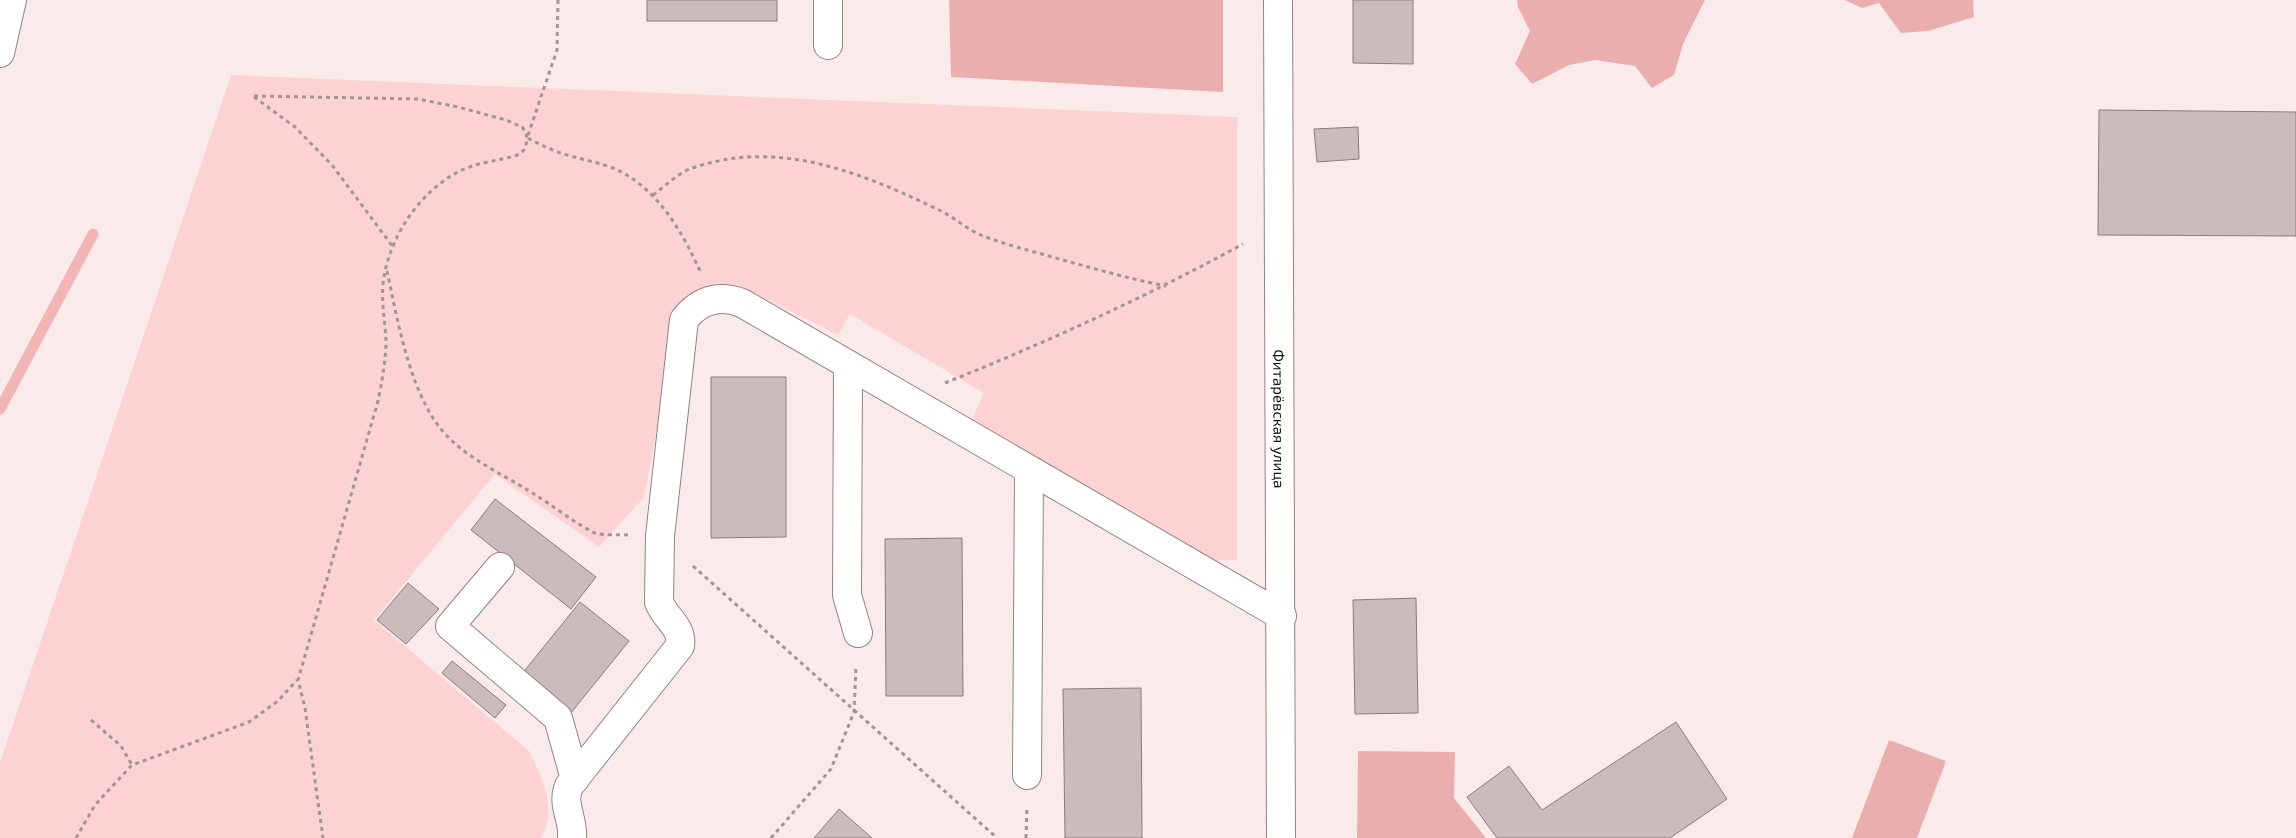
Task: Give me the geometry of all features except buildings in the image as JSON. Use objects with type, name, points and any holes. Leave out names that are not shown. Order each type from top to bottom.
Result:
[{"type":"street","points":[[0,53],[12,0]]},
{"type":"street","points":[[828,0],[828,45]]},
{"type":"street","name":"Фитарёвская улица","points":[[1278,0],[1282,616],[1281,838]]},
{"type":"street","points":[[572,838],[572,827],[565,802],[566,792],[680,646],[679,630],[661,610],[659,602],[660,536],[684,320],[697,305],[713,299],[724,298],[742,303],[1282,616]]},
{"type":"street","points":[[848,365],[847,596],[858,633]]},
{"type":"street","points":[[1027,775],[1029,470]]},
{"type":"street","points":[[500,567],[450,626],[558,718],[575,779]]},
{"type":"path","points":[[76,838],[95,805],[132,764],[249,722],[278,701],[298,680],[384,374],[386,343],[383,285],[393,247],[413,211],[443,182],[461,170],[480,162],[520,154],[527,145],[527,138],[557,50],[558,0]]},
{"type":"path","points":[[393,247],[332,165],[295,127],[254,96],[418,100],[506,120],[522,128],[527,138],[555,151],[615,169],[630,177],[653,195],[695,259],[713,299]]},
{"type":"path","points":[[653,195],[688,170],[734,157],[767,156],[811,161],[890,188],[943,212],[981,235],[1124,277],[1166,286]]},
{"type":"path","points":[[907,398],[994,364],[1166,286],[1243,244]]},
{"type":"path","points":[[386,268],[410,367],[430,413],[450,439],[473,458],[496,470],[596,533],[660,536],[854,712],[997,838]]},
{"type":"path","points":[[771,838],[831,769],[854,712],[858,633]]},
{"type":"path","points":[[298,680],[306,708],[323,838]]},
{"type":"path","points":[[91,720],[121,746],[132,764]]},
{"type":"shaded area","points":[[949,0],[1223,0],[1223,92],[951,77]]},
{"type":"shaded area","points":[[1517,0],[1705,0],[1683,44],[1674,75],[1652,88],[1635,66],[1595,60],[1569,65],[1532,84],[1515,64],[1530,31],[1518,7]]},
{"type":"shaded area","points":[[1845,0],[1973,0],[1974,17],[1928,31],[1901,33],[1879,3],[1862,8]]},
{"type":"shaded area","points":[[231,75],[1237,117],[1237,560],[1213,560],[1168,541],[970,424],[984,393],[850,314],[838,335],[755,293],[739,288],[679,314],[644,497],[599,547],[495,474],[374,620],[529,751],[543,783],[548,805],[546,827],[541,838],[0,838],[0,763]]},
{"type":"shaded area","points":[[1889,740],[1946,761],[1917,838],[1852,838]]},
{"type":"shaded area","points":[[1358,751],[1455,752],[1454,798],[1486,838],[1357,838]]},
{"type":"waterway","points":[[0,409],[93,234]]}]
